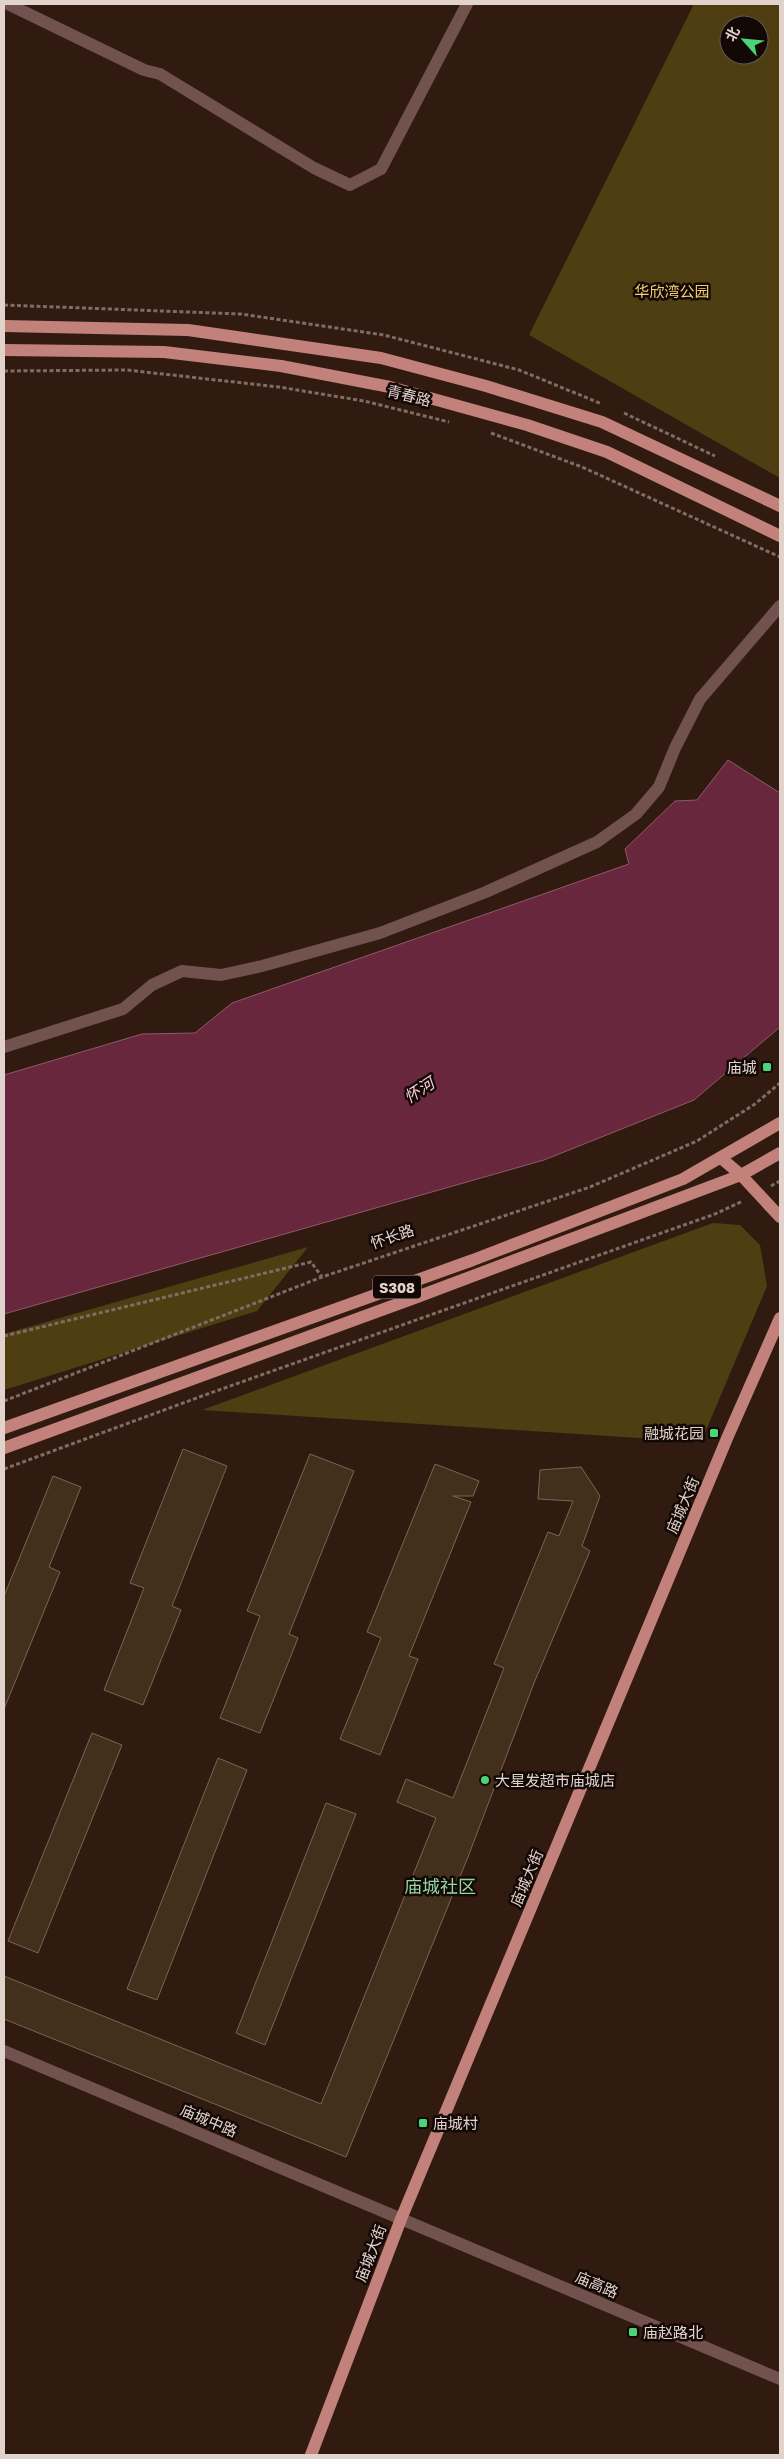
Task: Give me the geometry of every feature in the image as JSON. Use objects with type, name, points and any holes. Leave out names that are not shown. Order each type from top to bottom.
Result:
[{"type":"main road","name":"青春路","points":[[4,326],[188,330],[381,358],[486,386],[602,422],[780,506]]},
{"type":"main road","name":"青春路","points":[[4,350],[164,352],[281,366],[390,387],[527,425],[607,452],[780,536]]},
{"type":"main road","name":"S308","points":[[4,1428],[474,1260],[683,1179],[780,1123]]},
{"type":"main road","name":"S308","points":[[4,1448],[417,1297],[741,1175],[780,1153]]},
{"type":"main road","points":[[721,1158],[741,1175],[780,1217]]},
{"type":"main road","name":"庙城大街","points":[[310,2455],[401,2219],[780,1318]]},
{"type":"street","points":[[8,4],[144,70],[160,74],[314,168],[350,185],[381,169],[467,4]]},
{"type":"street","points":[[4,1047],[123,1009],[152,985],[182,971],[221,974],[262,966],[380,933],[486,892],[597,842],[636,814],[659,787],[675,748],[700,700],[780,606]]},
{"type":"street","name":"庙城中路","points":[[4,2051],[401,2219]]},
{"type":"street","name":"庙高路","points":[[401,2219],[780,2379]]},
{"type":"path","name":"青春路","points":[[4,371],[127,370],[279,387],[364,401],[454,423]]},
{"type":"path","points":[[490,433],[582,467],[780,557]]},
{"type":"path","name":"怀长路","points":[[4,1401],[322,1277],[599,1183],[697,1140],[755,1104],[780,1083]]},
{"type":"path","points":[[4,1469],[202,1396],[715,1214],[758,1194],[780,1181]]},
{"type":"path","points":[[4,1336],[311,1262],[322,1277]]},
{"type":"green space","name":"华欣湾公园","points":[[694,4],[780,4],[780,478],[529,335]]},
{"type":"green space","points":[[713,1223],[740,1225],[760,1245],[767,1286],[701,1442],[202,1410]]},
{"type":"green space","points":[[308,1247],[257,1311],[4,1390],[4,1334]]},
{"type":"water","name":"怀河","points":[[728,760],[780,793],[780,1027],[694,1100],[544,1160],[4,1314],[4,1075],[142,1034],[195,1033],[232,1003],[629,864],[625,849],[675,801],[697,800]]},
{"type":"building","points":[[183,1449],[227,1466],[172,1606],[181,1610],[143,1705],[104,1690],[144,1588],[130,1583]]},
{"type":"building","points":[[310,1454],[354,1471],[289,1634],[298,1638],[260,1733],[220,1718],[260,1616],[247,1611]]},
{"type":"building","points":[[435,1464],[479,1481],[473,1496],[453,1496],[471,1502],[409,1656],[418,1659],[380,1755],[340,1739],[381,1638],[367,1632]]},
{"type":"building","points":[[581,1467],[600,1496],[582,1546],[590,1551],[534,1683],[468,1857],[346,2157],[4,2019],[4,1976],[321,2104],[436,1818],[397,1802],[406,1779],[453,1798],[504,1668],[494,1664],[548,1532],[559,1536],[573,1501],[538,1499],[540,1470]]},
{"type":"building","points":[[53,1476],[81,1487],[49,1567],[60,1572],[4,1709],[4,1596]]},
{"type":"building","points":[[92,1733],[122,1745],[38,1953],[8,1941]]},
{"type":"building","points":[[218,1758],[247,1770],[157,2000],[127,1989]]},
{"type":"building","points":[[326,1803],[356,1814],[265,2045],[236,2033]]},
{"type":"place","name":"庙城","points":[[767,1067]]},
{"type":"place","name":"融城花园","points":[[714,1433]]},
{"type":"place","name":"大星发超市庙城店","points":[[485,1780]]},
{"type":"place","name":"庙城村","points":[[423,2123]]},
{"type":"place","name":"庙赵路北","points":[[633,2332]]},
{"type":"district","name":"庙城社区","points":[[440,1886]]}]
